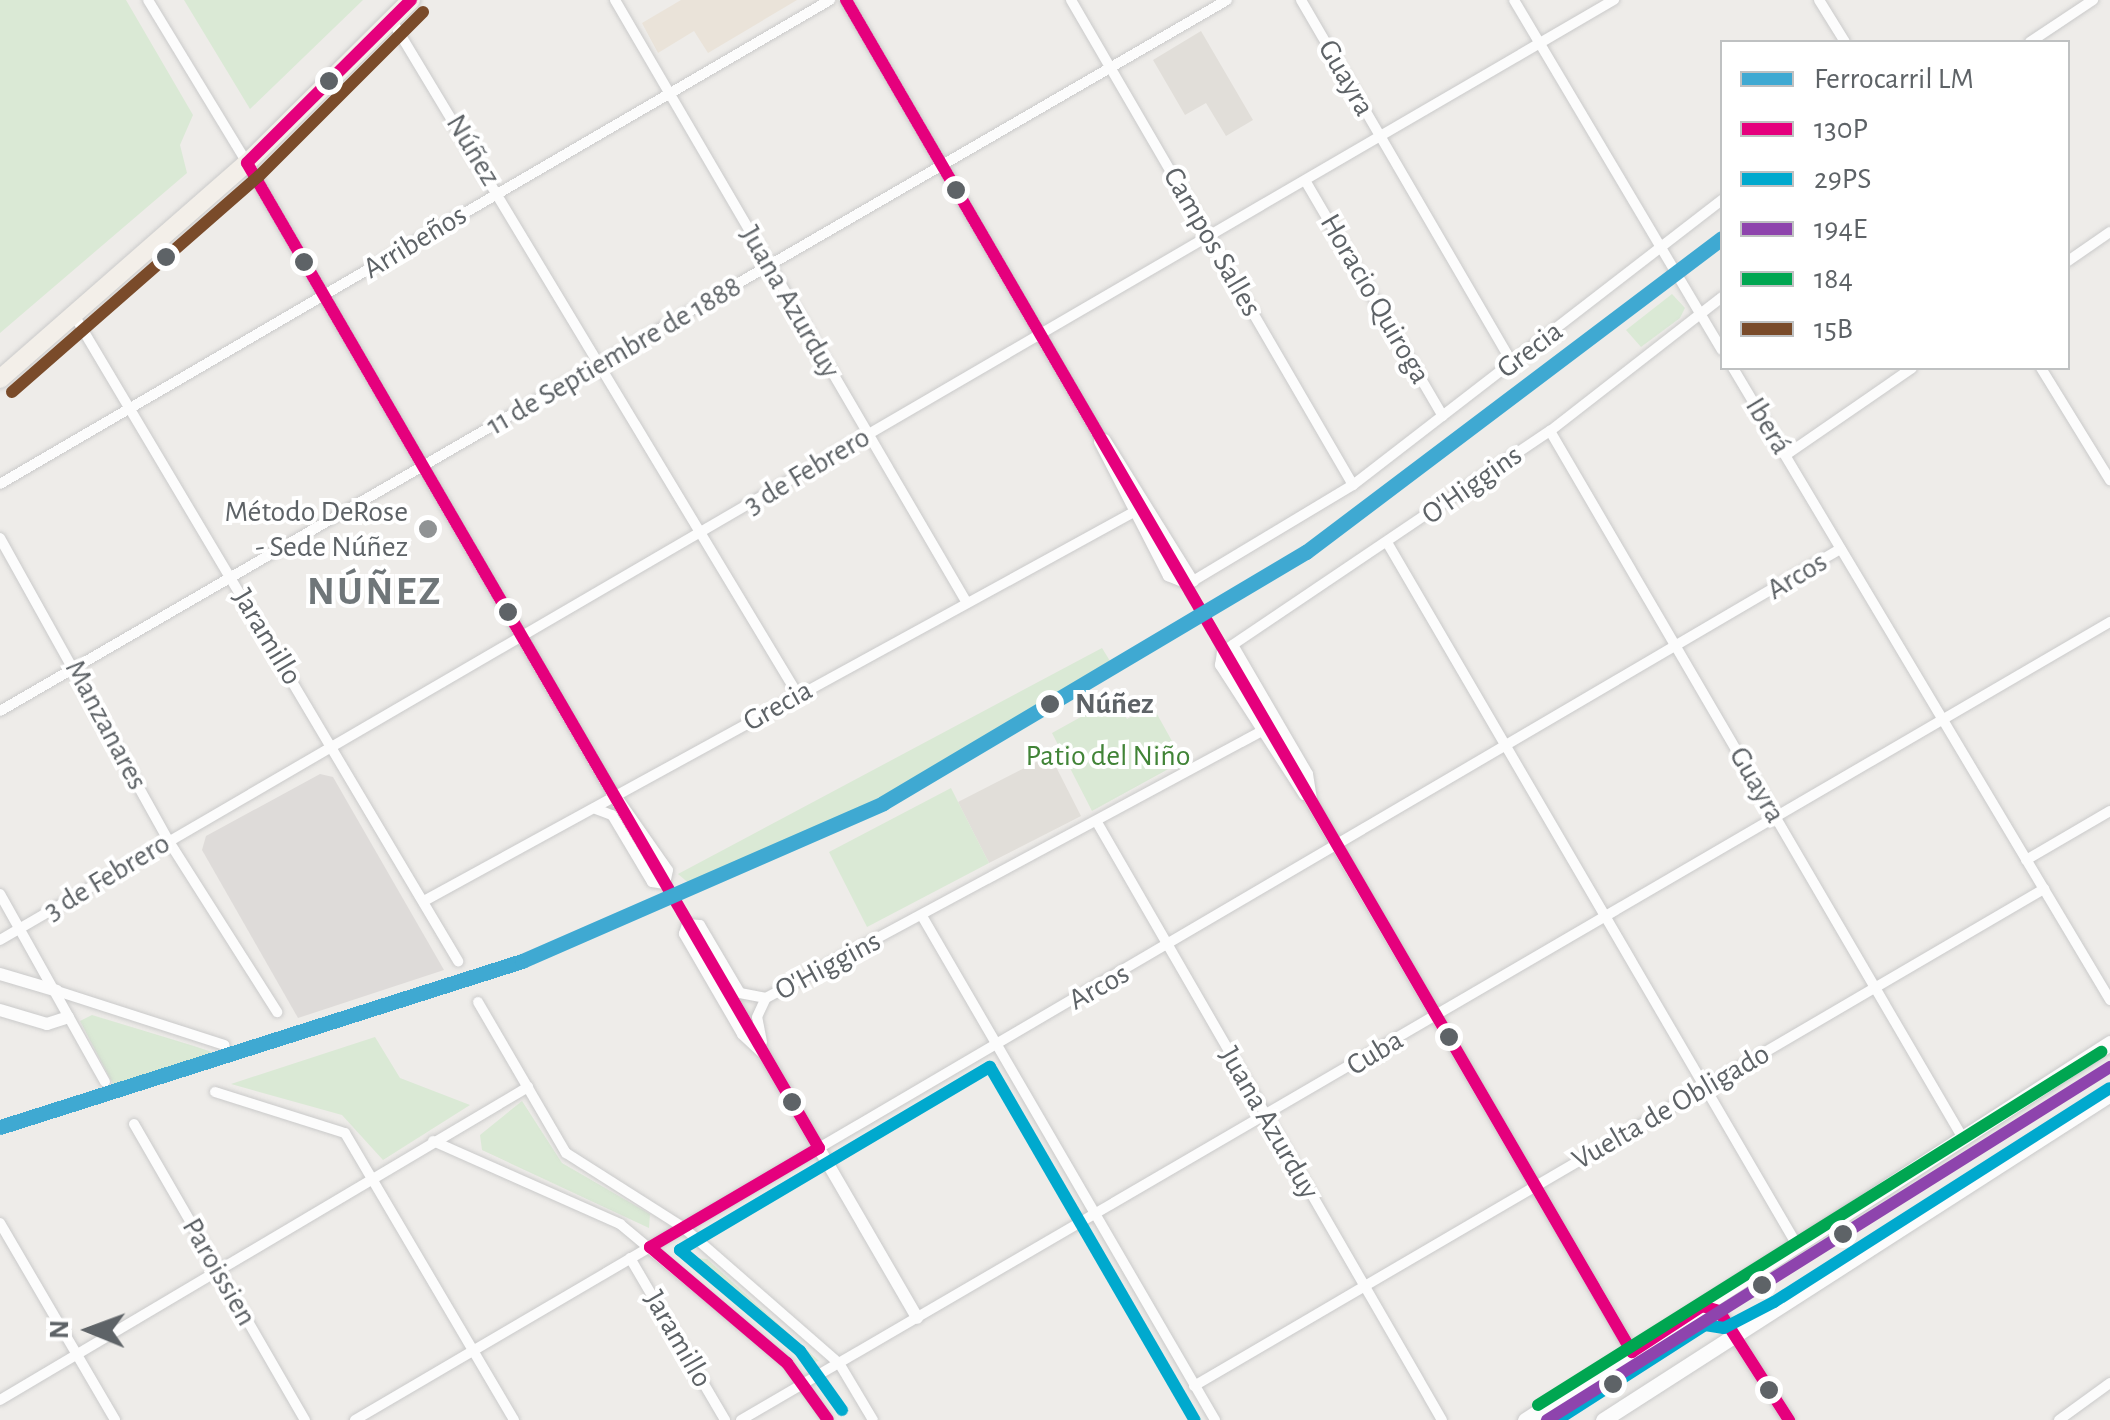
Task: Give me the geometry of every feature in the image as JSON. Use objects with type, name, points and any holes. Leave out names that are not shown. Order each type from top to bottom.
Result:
[{"type":"main road","points":[[0,378],[247,163],[410,0]]},
{"type":"main road","points":[[1525,1420],[1964,1140],[2110,1042]]},
{"type":"main road","points":[[1603,1420],[2110,1094]]},
{"type":"street","points":[[148,0],[325,292],[663,880]]},
{"type":"street","name":"Juana Azurduy","points":[[615,0],[967,604]]},
{"type":"street","name":"Arribeños","points":[[0,484],[830,0]]},
{"type":"street","points":[[846,0],[1180,580]]},
{"type":"street","name":"Campos Salles","points":[[1071,0],[1352,485]]},
{"type":"street","name":"11 de Septiembre de 1888","points":[[0,711],[1227,0]]},
{"type":"street","name":"Guayra","points":[[1301,0],[1512,363]]},
{"type":"street","points":[[1514,0],[1720,347]]},
{"type":"street","name":"3 de Febrero","points":[[0,940],[1614,0]]},
{"type":"street","points":[[1819,0],[1844,40]]},
{"type":"street","points":[[2033,40],[2094,0]]},
{"type":"street","name":"Núñez","points":[[391,20],[798,695]]},
{"type":"street","name":"Horacio Quiroga","points":[[1306,182],[1443,416]]},
{"type":"street","name":"Grecia","points":[[1180,580],[1194,582],[1352,485],[1720,202]]},
{"type":"street","points":[[2070,260],[2110,232]]},
{"type":"street","name":"O'Higgins","points":[[1226,664],[1233,645],[1388,544],[1550,431],[1720,299]]},
{"type":"street","name":"Jaramillo","points":[[74,315],[458,961]]},
{"type":"street","name":"Iberá","points":[[1734,370],[2110,1000]]},
{"type":"street","points":[[1786,455],[1909,370]]},
{"type":"street","points":[[2042,370],[2109,476]]},
{"type":"street","points":[[1096,431],[1132,514],[1180,580]]},
{"type":"street","points":[[1096,431],[1121,454],[1194,582]]},
{"type":"street","name":"Guayra","points":[[1550,431],[1964,1140]]},
{"type":"street","name":"Grecia","points":[[424,900],[1132,514]]},
{"type":"street","name":"Manzanares","points":[[0,538],[75,666],[168,840],[277,1012]]},
{"type":"street","points":[[1388,544],[1797,1245]]},
{"type":"street","name":"Arcos","points":[[355,1420],[996,1043],[1170,948],[1337,845],[1840,550]]},
{"type":"street","name":"Cuba","points":[[741,1420],[1266,1118],[2110,622]]},
{"type":"street","points":[[1233,645],[1308,774],[1312,802]]},
{"type":"street","points":[[1226,664],[1260,732],[1312,802]]},
{"type":"street","points":[[1226,664],[1312,802],[1632,1352]]},
{"type":"street","name":"O'Higgins","points":[[766,1056],[756,1016],[766,998],[1098,824],[1260,732]]},
{"type":"street","points":[[593,809],[610,813],[652,882],[664,884],[668,870],[614,796]]},
{"type":"street","points":[[2026,860],[2110,810]]},
{"type":"street","name":"Juana Azurduy","points":[[1098,824],[1442,1420]]},
{"type":"street","name":"Vuelta de Obligado","points":[[1194,1386],[2044,888]]},
{"type":"street","points":[[0,894],[105,1082]]},
{"type":"street","points":[[922,916],[1214,1420]]},
{"type":"street","points":[[766,998],[742,994],[700,924],[687,924],[684,934],[742,1034],[766,1056]]},
{"type":"street","points":[[693,931],[918,1318]]},
{"type":"street","points":[[0,974],[224,1045]]},
{"type":"street","points":[[478,1002],[566,1152],[684,1228],[839,1363],[873,1420]]},
{"type":"street","points":[[0,1010],[47,1024],[68,1018]]},
{"type":"street","points":[[0,1400],[372,1175],[528,1087]]},
{"type":"street","points":[[214,1092],[345,1133],[514,1420]]},
{"type":"street","name":"Paroissien","points":[[134,1124],[305,1420]]},
{"type":"street","points":[[433,1141],[590,1204],[650,1247],[806,1382],[828,1420]]},
{"type":"street","points":[[0,1223],[115,1420]]},
{"type":"street","name":"Jaramillo","points":[[630,1258],[725,1420]]},
{"type":"street","points":[[1702,1306],[1718,1311],[1789,1420]]},
{"type":"street","points":[[2059,1420],[2110,1383]]},
{"type":"shaded area","points":[[681,0],[797,0],[708,53],[694,31],[658,53],[642,23]]},
{"type":"shaded area","points":[[1201,31],[1253,120],[1226,136],[1206,103],[1185,115],[1153,60]]},
{"type":"shaded area","points":[[1050,755],[1081,816],[989,863],[958,802]]},
{"type":"shaded area","points":[[320,774],[333,777],[444,970],[298,1018],[202,850],[206,836]]},
{"type":"green space","points":[[0,0],[126,0],[193,115],[180,145],[187,173],[0,333]]},
{"type":"green space","points":[[184,0],[363,0],[250,109]]},
{"type":"green space","points":[[1672,294],[1685,308],[1680,318],[1641,347],[1626,330]]},
{"type":"green space","points":[[1102,648],[1110,661],[873,802],[691,885],[678,874]]},
{"type":"green space","name":"Patio del Niño","points":[[1115,698],[1127,719],[1152,705],[1183,761],[1092,811],[1052,733]]},
{"type":"green space","points":[[951,788],[989,863],[867,927],[829,852]]},
{"type":"green space","points":[[92,1015],[218,1054],[114,1086],[80,1021]]},
{"type":"green space","points":[[375,1037],[400,1078],[470,1105],[383,1160],[342,1115],[231,1084]]},
{"type":"green space","points":[[522,1101],[562,1163],[650,1214],[649,1228],[482,1150],[480,1135]]},
{"type":"green space","points":[[695,1258],[707,1259],[819,1361],[806,1364],[693,1269]]},
{"type":"tunnel","points":[[1180,575],[1230,661]]},
{"type":"tunnel","points":[[663,880],[693,931]]},
{"type":"rail line","name":"LM","points":[[0,1127],[522,961],[883,803],[1306,552],[1720,240]]},
{"type":"transit line","name":"130P","points":[[411,0],[247,163],[819,1148],[650,1247],[787,1363],[828,1420]]},
{"type":"transit line","name":"130P","points":[[846,0],[1632,1352],[1702,1306],[1719,1311],[1789,1420]]},
{"type":"transit line","name":"15B","points":[[12,392],[259,176],[423,12]]},
{"type":"transit line","name":"184","points":[[1538,1405],[2101,1052]]},
{"type":"transit line","name":"29PS","points":[[842,1410],[800,1351],[680,1250],[990,1067],[1195,1420]]},
{"type":"transit line","name":"194E","points":[[1547,1420],[2110,1067]]},
{"type":"transit line","name":"29PS","points":[[1557,1420],[1705,1325],[1724,1328],[1774,1302],[2110,1088]]},
{"type":"place","name":"Método DeRose - Sede Núñez","points":[[428,529]]},
{"type":"place","name":"Núñez","points":[[1050,704]]},
{"type":"district","name":"NÚÑEZ","points":[[375,592]]}]
